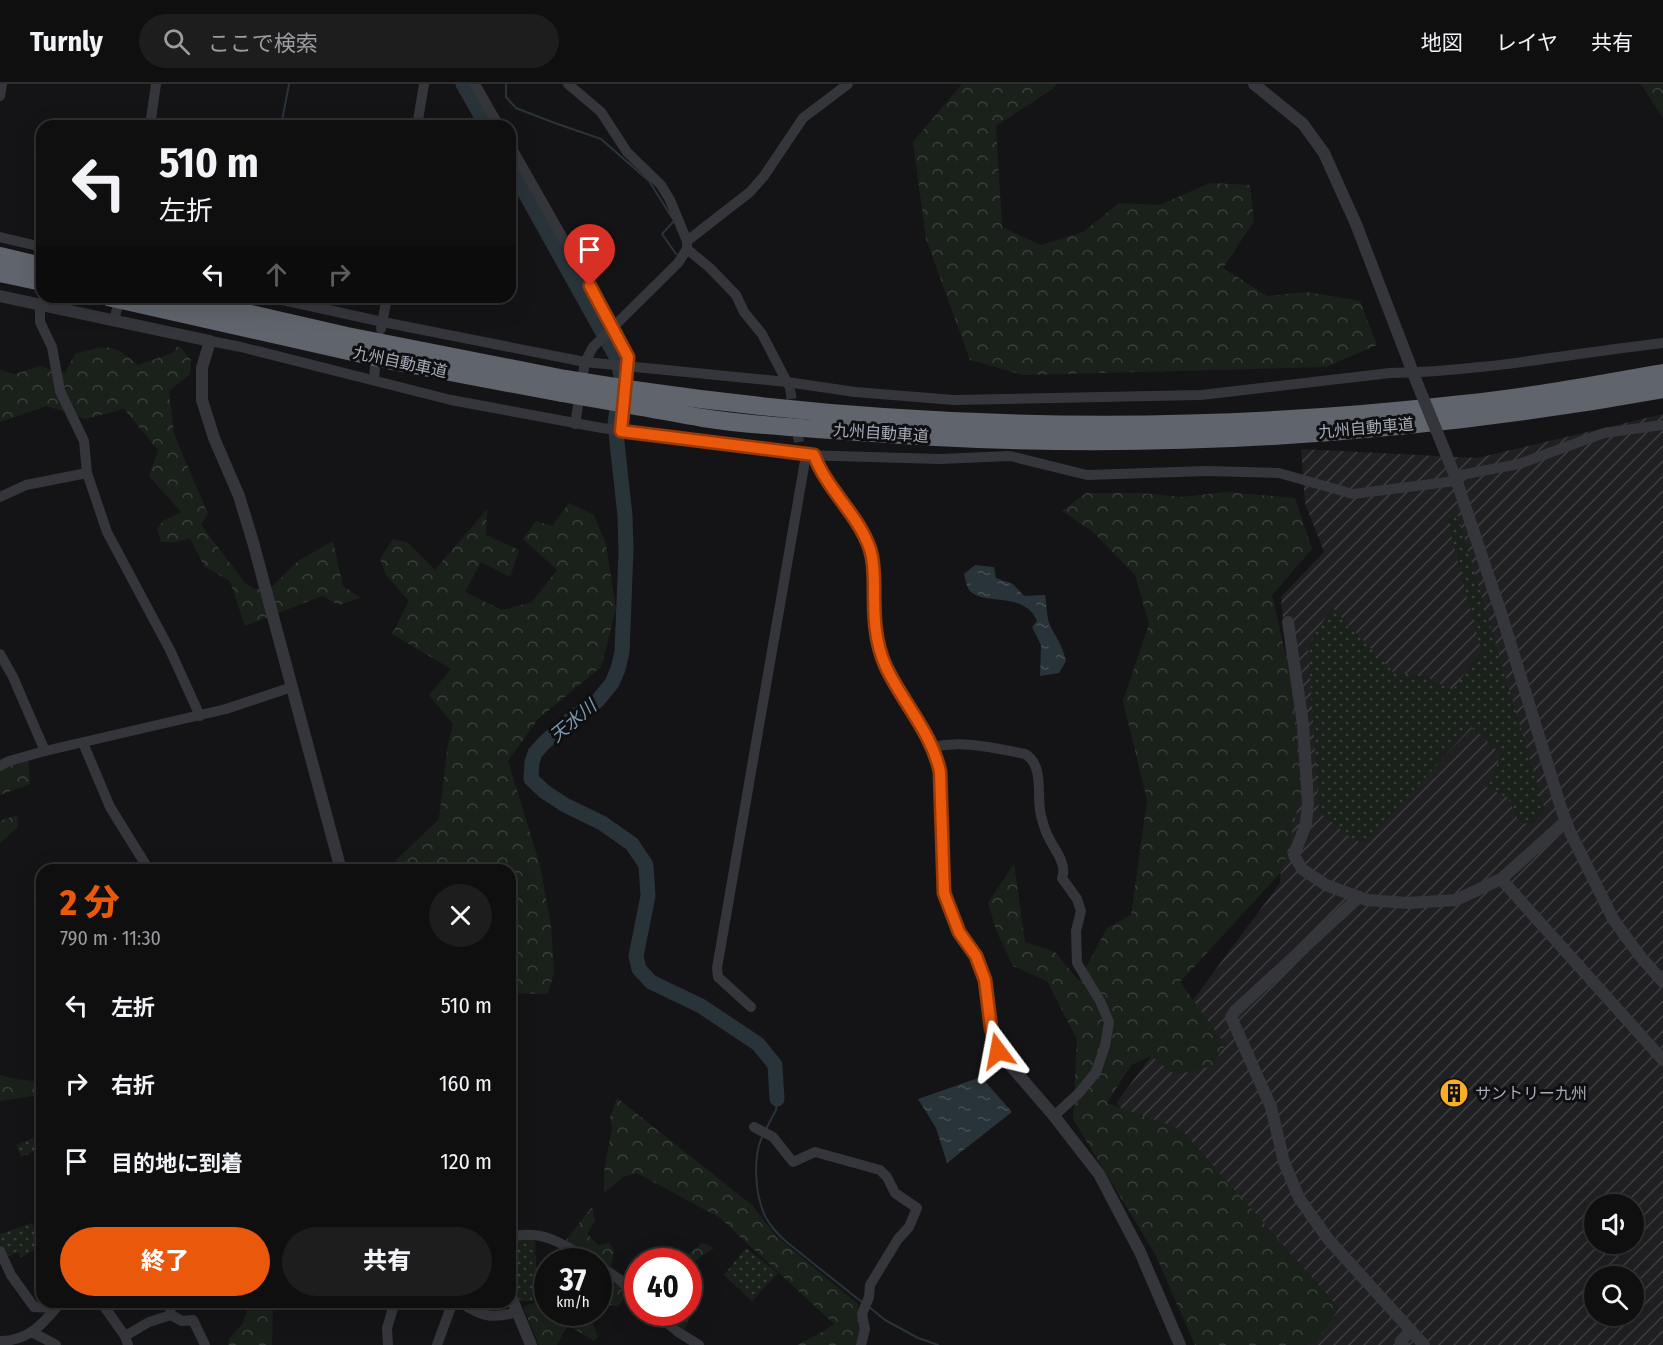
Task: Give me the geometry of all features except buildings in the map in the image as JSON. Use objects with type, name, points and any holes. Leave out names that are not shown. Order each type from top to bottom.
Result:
[{"type":"highway","points":[[0,256],[36,265]]},
{"type":"highway","points":[[0,273],[36,281]]},
{"type":"highway","name":"九州自動車道","points":[[203,303],[564,386]]},
{"type":"highway","name":"九州自動車道","points":[[113,309],[397,362],[632,397],[916,420],[1144,425],[1298,419],[1463,404],[1567,390],[1663,373]]},
{"type":"highway","name":"九州自動車道","points":[[632,397],[705,418],[915,437],[1013,441],[1122,441],[1225,438],[1465,420],[1570,406],[1663,388]]},
{"type":"street","points":[[0,96],[2,84]]},
{"type":"street","points":[[151,120],[156,84]]},
{"type":"street","points":[[418,120],[424,84]]},
{"type":"street","points":[[475,84],[496,120]]},
{"type":"street","points":[[567,84],[601,112],[627,152],[661,185],[670,200],[687,245],[735,295],[744,312],[762,334],[789,385]]},
{"type":"street","points":[[575,424],[585,362],[593,347],[678,263],[687,245],[750,192],[764,176],[803,118],[848,84]]},
{"type":"street","points":[[1254,84],[1303,124],[1324,153],[1356,224],[1455,478],[1501,613],[1566,822],[1613,919],[1640,956],[1663,982]]},
{"type":"street","points":[[516,156],[613,326],[628,357],[621,431]]},
{"type":"street","points":[[0,237],[36,246]]},
{"type":"street","points":[[0,296],[40,304],[113,309],[210,341],[451,400],[575,424],[807,455],[940,459],[1010,456],[1087,475],[1207,471],[1279,473],[1353,494],[1455,478],[1519,464],[1604,433],[1663,425]]},
{"type":"street","points":[[293,303],[382,326],[585,362],[855,392],[943,399],[1201,395],[1390,373],[1416,378],[1663,343]]},
{"type":"street","points":[[382,326],[386,303]]},
{"type":"street","points":[[40,304],[40,322],[52,347],[60,391],[84,441],[87,473],[107,532],[170,650],[200,716]]},
{"type":"street","points":[[210,341],[202,368],[202,400],[213,438],[239,496],[339,864]]},
{"type":"street","points":[[374,380],[375,367]]},
{"type":"street","points":[[799,442],[853,517],[871,552],[875,633],[879,650],[886,668],[932,747],[940,772],[942,880],[947,906],[959,932],[976,956],[985,980],[991,1028],[998,1051],[1054,1116],[1099,1174],[1140,1252],[1180,1345]]},
{"type":"street","points":[[751,1007],[718,977],[717,968],[807,455]]},
{"type":"street","points":[[0,497],[26,485],[87,473]]},
{"type":"street","points":[[1288,622],[1303,724],[1308,802],[1306,824],[1294,855],[1302,870],[1326,885],[1366,900],[1408,903],[1456,900],[1500,879],[1566,822]]},
{"type":"street","points":[[0,654],[13,677],[45,751]]},
{"type":"street","points":[[0,766],[9,761],[45,751],[200,716],[292,687]]},
{"type":"street","points":[[83,744],[110,807],[144,864]]},
{"type":"street","points":[[932,747],[946,744],[971,744],[1025,754],[1032,758],[1037,770],[1040,812],[1063,866],[1062,878],[1077,899],[1081,911],[1076,931],[1077,963],[1100,1001],[1109,1022],[1106,1046],[1096,1072],[1079,1093],[1054,1116]]},
{"type":"street","points":[[1500,879],[1663,1060]]},
{"type":"street","points":[[1359,897],[1231,1017],[1271,1107],[1284,1162],[1299,1198],[1328,1239],[1424,1345]]},
{"type":"street","points":[[754,1127],[773,1137],[793,1162],[815,1152],[880,1170],[887,1177],[895,1193],[917,1208],[909,1227],[898,1239],[870,1285],[869,1297],[862,1314],[865,1329],[861,1345]]},
{"type":"street","points":[[516,1236],[544,1235],[567,1248]]},
{"type":"street","points":[[0,1251],[11,1275],[36,1307]]},
{"type":"street","points":[[612,1275],[624,1284]]},
{"type":"street","points":[[0,1341],[14,1339],[38,1329],[56,1308]]},
{"type":"street","points":[[104,1308],[127,1340],[149,1322],[171,1316],[182,1321],[193,1320],[205,1345]]},
{"type":"street","points":[[170,1308],[171,1316]]},
{"type":"street","points":[[388,1345],[387,1328],[393,1308]]},
{"type":"street","points":[[437,1345],[451,1308]]},
{"type":"street","points":[[469,1308],[480,1315],[502,1316],[518,1312]]},
{"type":"street","points":[[516,1308],[531,1345]]},
{"type":"street","points":[[671,1326],[699,1345]]},
{"type":"street","points":[[1403,1345],[1401,1341],[1411,1330]]},
{"type":"street","points":[[32,1332],[56,1345]]},
{"type":"shaded area","points":[[1663,414],[1663,1345],[1229,1345],[1117,1102],[1280,883],[1290,700],[1281,597],[1324,552],[1305,503],[1301,449],[1477,458]]},
{"type":"green space","points":[[962,84],[1056,84],[1054,88],[996,126],[1002,227],[1041,245],[1083,232],[1119,203],[1160,205],[1210,183],[1250,185],[1254,221],[1223,268],[1267,296],[1307,292],[1360,301],[1377,345],[1326,367],[1023,375],[970,360],[926,239],[913,142]]},
{"type":"green space","points":[[1641,84],[1663,84],[1663,118]]},
{"type":"green space","points":[[178,345],[191,360],[190,374],[169,391],[174,434],[208,514],[201,525],[246,584],[255,589],[272,587],[298,561],[333,541],[343,586],[361,598],[339,605],[322,596],[245,626],[230,581],[204,566],[190,538],[175,542],[161,542],[157,529],[163,521],[181,512],[149,476],[158,450],[124,409],[85,419],[47,406],[0,422],[0,370],[15,374],[40,366],[65,373],[75,354],[102,347],[121,352],[138,365],[173,353]]},
{"type":"green space","points":[[1225,492],[1295,498],[1312,549],[1272,595],[1291,679],[1301,794],[1283,870],[1180,982],[1225,1044],[1213,1066],[1175,1075],[1151,1056],[1131,1065],[1107,1103],[1181,1129],[1339,1308],[1319,1339],[1308,1345],[1195,1345],[1155,1254],[1073,1119],[1077,1039],[1047,981],[1013,966],[996,930],[988,903],[1014,864],[1025,942],[1055,952],[1079,981],[1107,928],[1131,915],[1147,800],[1123,701],[1149,624],[1135,575],[1092,531],[1062,511],[1086,493],[1141,493],[1182,497]]},
{"type":"green space","points":[[569,503],[594,515],[606,544],[616,609],[601,667],[538,719],[508,761],[540,865],[551,926],[554,972],[548,994],[516,993],[516,864],[396,864],[396,860],[439,819],[447,750],[453,724],[429,695],[451,669],[392,634],[409,601],[386,575],[380,559],[393,539],[407,542],[435,570],[487,509],[486,535],[519,550],[510,577],[481,562],[465,592],[502,610],[532,602],[557,570],[523,539],[536,521],[552,526]]},
{"type":"green space","points":[[1458,516],[1545,810],[1535,823],[1520,824],[1508,798],[1486,787],[1494,777],[1500,753],[1471,727],[1365,844],[1350,837],[1319,812],[1308,645],[1332,607],[1394,673],[1423,675],[1453,690],[1481,650],[1447,519]]},
{"type":"green space","points":[[28,757],[30,784],[0,795],[0,759]]},
{"type":"green space","points":[[17,815],[18,827],[0,843],[0,821]]},
{"type":"green space","points":[[0,1075],[36,1081],[36,1100],[35,1096],[0,1101]]},
{"type":"green space","points":[[617,1098],[752,1205],[776,1236],[858,1304],[862,1337],[857,1345],[797,1345],[834,1324],[720,1218],[637,1173],[623,1177],[604,1193],[604,1172],[612,1127],[610,1118]]},
{"type":"green space","points":[[33,1138],[36,1151],[21,1157],[16,1145]]},
{"type":"green space","points":[[592,1207],[595,1221],[587,1234],[599,1245],[610,1243],[614,1252],[612,1261],[612,1248],[569,1248],[566,1240]]},
{"type":"green space","points":[[32,1223],[36,1232],[36,1249],[21,1257],[18,1252],[6,1257],[0,1243],[0,1234]]},
{"type":"green space","points":[[528,1236],[535,1242],[534,1298],[532,1301],[520,1301],[516,1291],[516,1240]]},
{"type":"green space","points":[[702,1243],[714,1248],[702,1256],[702,1248],[696,1248]]},
{"type":"green space","points":[[746,1248],[778,1273],[752,1301],[724,1275]]},
{"type":"green space","points":[[612,1267],[624,1277],[624,1299],[618,1307],[612,1306],[614,1280]]},
{"type":"green space","points":[[534,1303],[534,1326],[567,1326],[557,1345],[539,1345],[523,1307]]},
{"type":"green space","points":[[248,1308],[273,1308],[272,1345],[228,1345],[229,1339],[243,1323]]},
{"type":"green space","points":[[570,1326],[594,1326],[598,1337],[594,1341]]},
{"type":"water","points":[[975,565],[994,567],[996,578],[1013,584],[1024,596],[1045,595],[1049,622],[1066,661],[1059,673],[1040,676],[1041,645],[1032,627],[1037,621],[1031,611],[1012,602],[982,597],[974,594],[968,588],[964,574]]},
{"type":"water","points":[[981,1077],[1012,1112],[947,1163],[936,1128],[918,1099]]},
{"type":"waterway","points":[[282,120],[289,84]]},
{"type":"waterway","name":"天水川","points":[[463,84],[484,120]]},
{"type":"waterway","points":[[506,84],[506,97],[516,108],[601,139],[649,181],[674,221],[662,234],[676,254]]},
{"type":"waterway","name":"天水川","points":[[516,177],[618,360],[621,376],[615,424],[625,516],[626,551],[622,652],[618,669],[612,683],[599,699],[590,708],[576,715],[535,753],[531,779],[545,792],[565,805],[602,823],[632,844],[646,865],[648,896],[636,956],[639,969],[651,982],[701,1006],[758,1044],[775,1065],[777,1099]]},
{"type":"waterway","points":[[766,1129],[776,1110],[777,1099]]},
{"type":"waterway","points":[[762,1137],[757,1154],[756,1174],[760,1203],[767,1220],[785,1241],[863,1303]]},
{"type":"waterway","points":[[868,1306],[885,1320],[918,1338],[938,1345]]},
{"type":"tunnel","points":[[790,389],[799,442]]},
{"type":"place","name":"サントリー九州","points":[[1454,1093]]},
{"type":"route","points":[[590,286],[628,357],[621,431],[814,455],[820,471],[865,537],[873,566],[875,633],[879,650],[886,668],[927,736],[937,759],[940,772],[944,893],[947,906],[959,932],[976,956],[985,980],[991,1028],[998,1051]]}]
